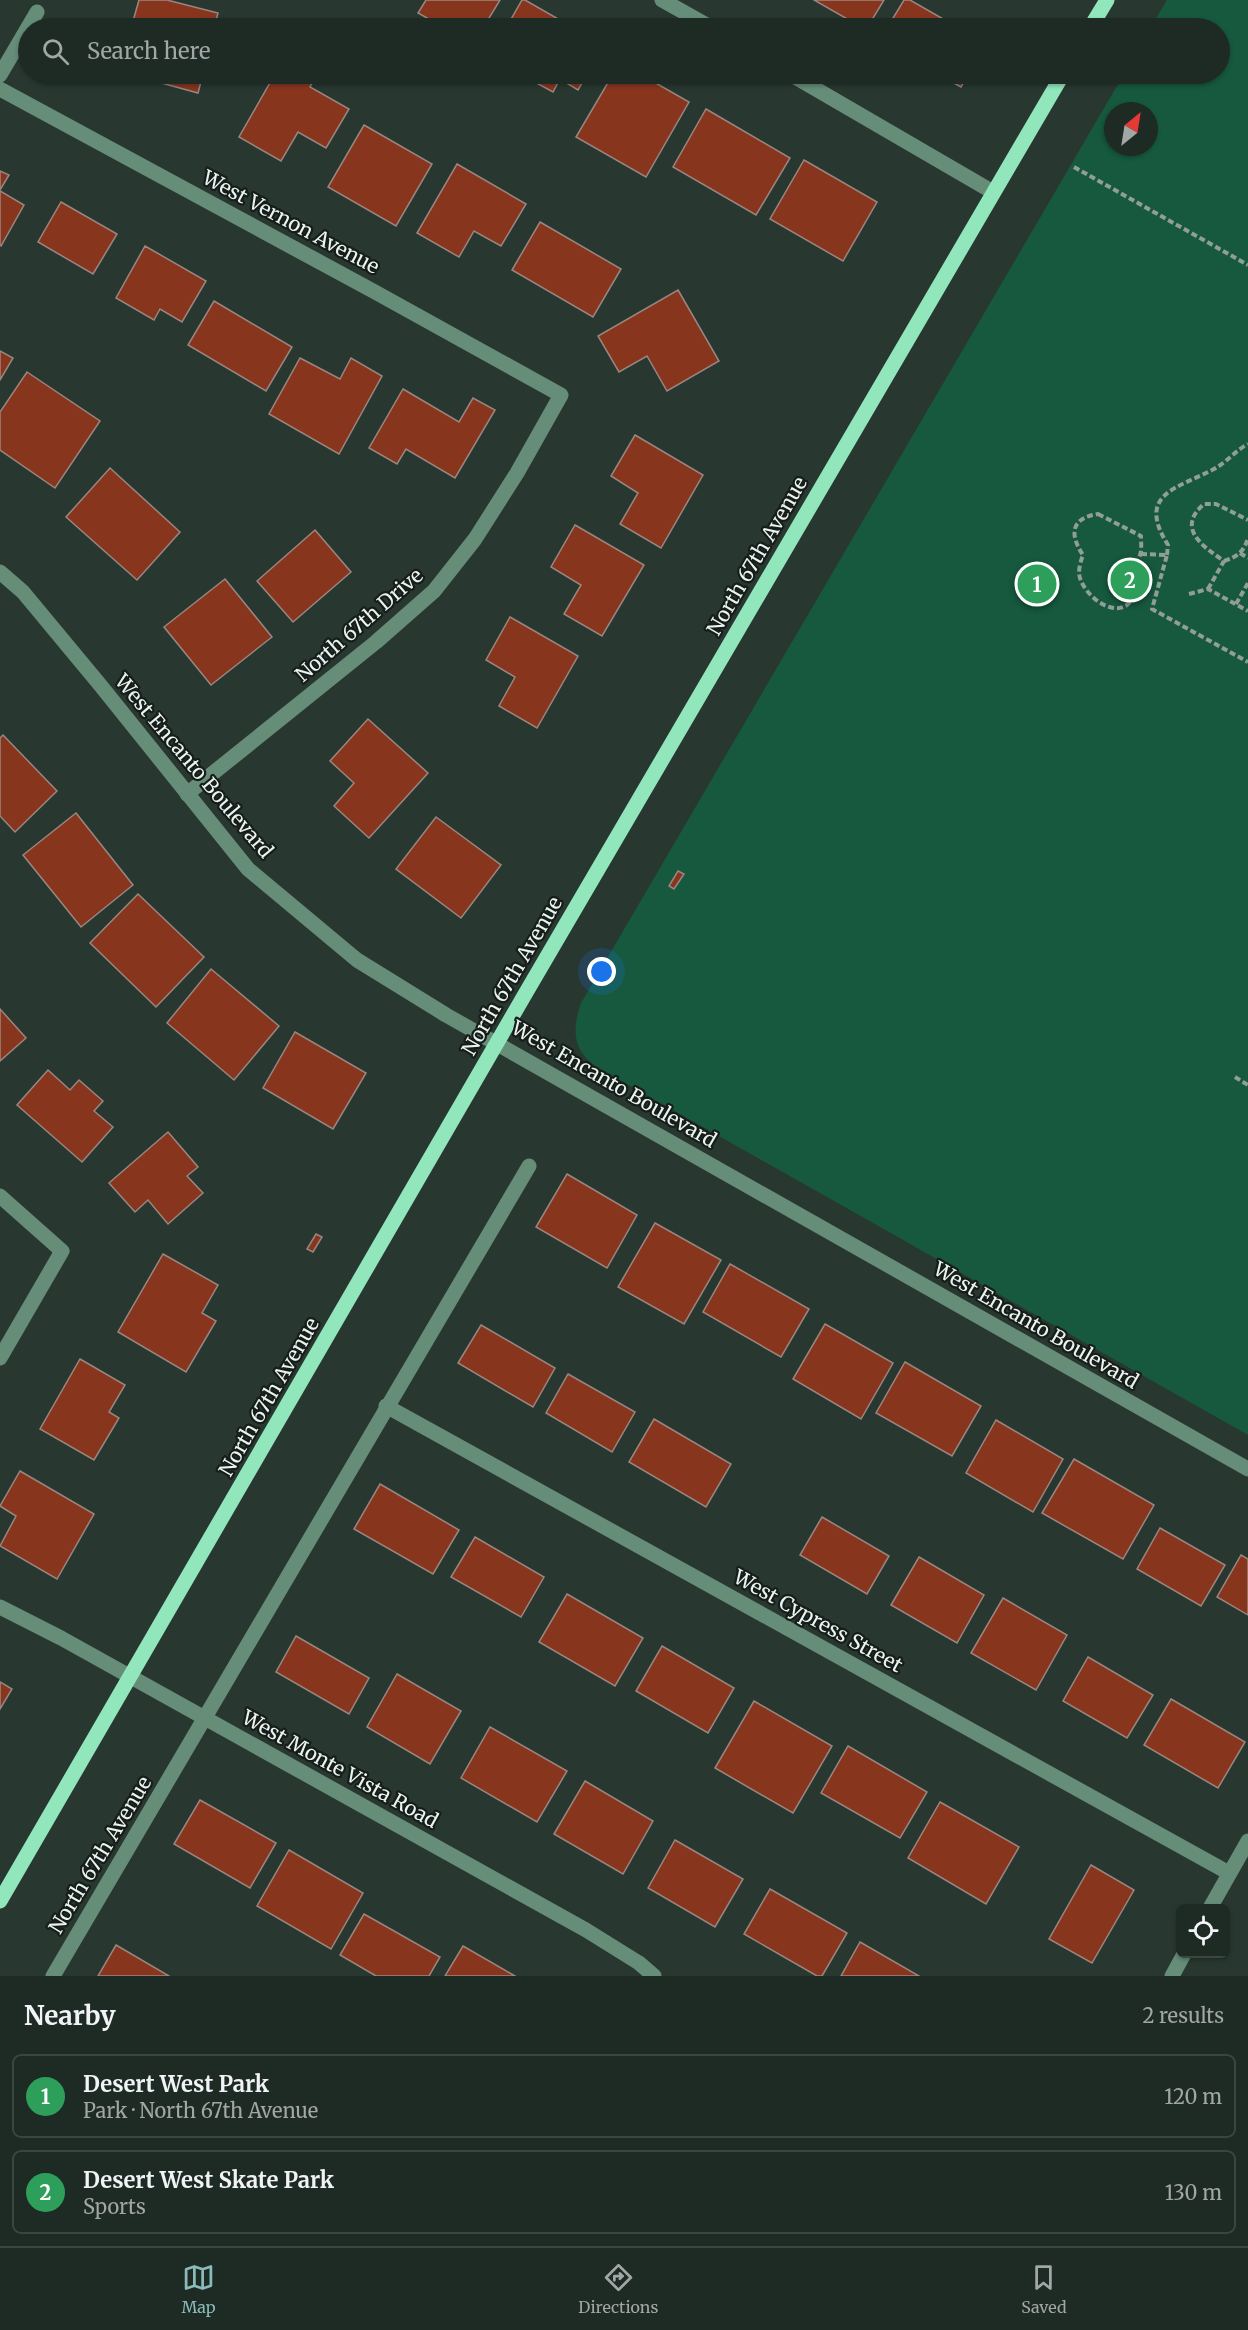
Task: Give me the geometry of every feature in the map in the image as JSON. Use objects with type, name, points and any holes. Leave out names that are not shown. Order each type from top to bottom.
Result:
[{"type":"main road","points":[[1096,18],[1107,0]]},
{"type":"main road","name":"North 67th Avenue","points":[[0,1901],[497,1042],[1058,84]]},
{"type":"street","points":[[662,0],[694,18]]},
{"type":"street","points":[[33,18],[37,12]]},
{"type":"street","points":[[0,75],[18,44]]},
{"type":"street","points":[[807,84],[993,192]]},
{"type":"street","name":"West Vernon Avenue","points":[[0,89],[354,280],[561,395]]},
{"type":"street","name":"North 67th Drive","points":[[187,794],[376,642],[434,591],[475,539],[517,473],[561,395]]},
{"type":"street","name":"West Encanto Boulevard","points":[[0,572],[30,601],[248,868],[357,960],[444,1013],[1248,1469]]},
{"type":"street","name":"North 67th Avenue","points":[[53,1976],[529,1166]]},
{"type":"street","points":[[0,1196],[62,1251],[0,1358]]},
{"type":"street","name":"West Cypress Street","points":[[386,1406],[1229,1873]]},
{"type":"street","name":"West Monte Vista Road","points":[[0,1607],[586,1930],[639,1962],[654,1976]]},
{"type":"street","points":[[1212,1904],[1248,1841]]},
{"type":"street","points":[[1172,1976],[1181,1958]]},
{"type":"path","points":[[1074,167],[1248,265]]},
{"type":"path","points":[[1248,444],[1215,469],[1182,483],[1161,498],[1157,506],[1158,516],[1161,534],[1168,545],[1152,609],[1248,662]]},
{"type":"path","points":[[1224,561],[1200,542],[1191,528],[1191,519],[1204,504],[1216,504],[1248,521]]},
{"type":"path","points":[[1098,514],[1141,536],[1141,554],[1134,567],[1135,593],[1130,603],[1121,609],[1108,608],[1089,594],[1081,580],[1079,571],[1083,555],[1075,543],[1074,532],[1079,521],[1087,516],[1098,514]]},
{"type":"path","points":[[1208,589],[1224,561],[1236,558],[1247,544],[1248,537]]},
{"type":"path","points":[[1240,553],[1248,558]]},
{"type":"path","points":[[1141,554],[1167,555]]},
{"type":"path","points":[[1236,604],[1248,583]]},
{"type":"path","points":[[1189,594],[1208,589],[1248,611]]},
{"type":"path","points":[[1235,1077],[1248,1085]]},
{"type":"green space","points":[[1167,0],[1248,0],[1248,1435],[597,1067],[583,1054],[579,1046],[576,1039],[576,1022],[581,1003],[1104,108],[1104,156],[1158,156],[1158,102],[1108,102],[1118,84],[1230,84],[1230,18],[1156,18]]},
{"type":"building","points":[[139,0],[167,0],[218,13],[217,18],[134,18]]},
{"type":"building","points":[[426,0],[500,0],[489,18],[427,18],[418,13]]},
{"type":"building","points":[[522,0],[525,0],[556,18],[512,18]]},
{"type":"building","points":[[814,0],[884,0],[873,18],[846,18]]},
{"type":"building","points":[[904,0],[910,0],[942,18],[893,18]]},
{"type":"building","points":[[165,84],[200,84],[198,93]]},
{"type":"building","points":[[269,84],[312,84],[310,87],[349,109],[326,148],[298,132],[281,161],[239,137]]},
{"type":"building","points":[[538,84],[557,84],[553,92]]},
{"type":"building","points":[[568,84],[581,84],[578,90]]},
{"type":"building","points":[[607,84],[658,84],[689,102],[646,177],[576,137]]},
{"type":"building","points":[[706,109],[790,158],[756,215],[673,167]]},
{"type":"building","points":[[364,125],[432,164],[396,226],[328,187]]},
{"type":"building","points":[[804,160],[877,202],[843,261],[770,219]]},
{"type":"building","points":[[457,164],[526,204],[501,246],[474,231],[459,257],[417,233]]},
{"type":"building","points":[[0,171],[9,175],[0,190]]},
{"type":"building","points":[[0,191],[24,205],[1,246],[0,245]]},
{"type":"building","points":[[61,202],[117,234],[93,274],[38,242]]},
{"type":"building","points":[[540,222],[621,269],[593,317],[512,270]]},
{"type":"building","points":[[145,246],[206,281],[182,322],[160,309],[154,320],[116,298]]},
{"type":"building","points":[[678,290],[719,361],[667,391],[647,356],[619,372],[598,336]]},
{"type":"building","points":[[214,301],[292,347],[266,391],[188,345]]},
{"type":"building","points":[[0,351],[13,358],[0,380]]},
{"type":"building","points":[[300,358],[340,379],[351,358],[382,376],[339,454],[269,414]]},
{"type":"building","points":[[27,372],[100,421],[55,488],[0,450],[0,412]]},
{"type":"building","points":[[403,389],[459,422],[473,398],[495,410],[455,478],[406,449],[397,464],[369,448]]},
{"type":"building","points":[[635,435],[703,475],[661,548],[620,524],[638,493],[611,476]]},
{"type":"building","points":[[110,468],[180,532],[137,580],[66,517]]},
{"type":"building","points":[[575,525],[644,565],[602,636],[564,614],[581,585],[551,567]]},
{"type":"building","points":[[315,530],[351,572],[293,622],[257,581]]},
{"type":"building","points":[[225,579],[272,637],[211,685],[164,627]]},
{"type":"building","points":[[510,617],[578,656],[537,728],[499,706],[515,677],[486,660]]},
{"type":"building","points":[[368,719],[428,773],[369,838],[334,806],[354,783],[330,761]]},
{"type":"building","points":[[3,735],[57,791],[15,832],[0,816],[0,738]]},
{"type":"building","points":[[76,813],[133,885],[81,927],[23,855]]},
{"type":"building","points":[[436,817],[501,865],[461,918],[396,869]]},
{"type":"building","points":[[678,871],[684,874],[674,889],[669,886]]},
{"type":"building","points":[[138,894],[204,957],[156,1007],[90,943]]},
{"type":"building","points":[[211,969],[279,1026],[234,1080],[167,1023]]},
{"type":"building","points":[[0,1009],[26,1038],[0,1061]]},
{"type":"building","points":[[295,1032],[366,1073],[333,1129],[263,1088]]},
{"type":"building","points":[[48,1070],[70,1090],[79,1080],[103,1101],[94,1111],[113,1127],[82,1162],[17,1105]]},
{"type":"building","points":[[168,1132],[198,1167],[187,1176],[203,1193],[168,1224],[148,1200],[135,1212],[109,1183]]},
{"type":"building","points":[[567,1174],[637,1215],[607,1268],[536,1227]]},
{"type":"building","points":[[655,1223],[721,1260],[684,1324],[618,1287]]},
{"type":"building","points":[[316,1234],[322,1237],[313,1252],[307,1249]]},
{"type":"building","points":[[163,1254],[218,1285],[202,1313],[216,1321],[186,1372],[118,1332]]},
{"type":"building","points":[[730,1264],[809,1309],[781,1357],[703,1312]]},
{"type":"building","points":[[825,1324],[893,1363],[861,1419],[793,1379]]},
{"type":"building","points":[[481,1325],[555,1368],[533,1407],[458,1363]]},
{"type":"building","points":[[80,1359],[125,1385],[109,1412],[119,1418],[94,1460],[40,1429]]},
{"type":"building","points":[[905,1362],[981,1406],[952,1456],[876,1413]]},
{"type":"building","points":[[568,1374],[635,1412],[612,1452],[546,1413]]},
{"type":"building","points":[[654,1419],[731,1464],[706,1507],[629,1462]]},
{"type":"building","points":[[996,1420],[1063,1459],[1033,1512],[966,1473]]},
{"type":"building","points":[[1074,1459],[1154,1505],[1123,1559],[1042,1513]]},
{"type":"building","points":[[20,1471],[94,1514],[57,1579],[0,1546],[16,1516],[0,1506]]},
{"type":"building","points":[[380,1484],[459,1530],[433,1574],[354,1529]]},
{"type":"building","points":[[822,1517],[889,1556],[867,1594],[800,1555]]},
{"type":"building","points":[[1160,1528],[1225,1565],[1201,1606],[1137,1569]]},
{"type":"building","points":[[475,1537],[544,1577],[521,1617],[451,1577]]},
{"type":"building","points":[[1241,1555],[1248,1559],[1248,1615],[1217,1597]]},
{"type":"building","points":[[919,1557],[984,1595],[957,1643],[891,1605]]},
{"type":"building","points":[[567,1594],[643,1638],[615,1686],[539,1642]]},
{"type":"building","points":[[1003,1598],[1067,1635],[1036,1690],[971,1653]]},
{"type":"building","points":[[296,1636],[369,1678],[349,1714],[276,1672]]},
{"type":"building","points":[[662,1646],[734,1688],[708,1733],[636,1691]]},
{"type":"building","points":[[1088,1657],[1153,1695],[1127,1738],[1063,1701]]},
{"type":"building","points":[[397,1674],[461,1711],[430,1764],[367,1727]]},
{"type":"building","points":[[0,1682],[12,1689],[0,1709]]},
{"type":"building","points":[[1171,1699],[1245,1742],[1218,1788],[1144,1745]]},
{"type":"building","points":[[754,1701],[832,1746],[793,1813],[715,1768]]},
{"type":"building","points":[[490,1727],[567,1771],[537,1822],[461,1778]]},
{"type":"building","points":[[848,1746],[927,1792],[900,1838],[821,1793]]},
{"type":"building","points":[[585,1781],[653,1821],[623,1874],[554,1834]]},
{"type":"building","points":[[200,1800],[276,1843],[250,1888],[174,1844]]},
{"type":"building","points":[[940,1802],[1019,1847],[986,1904],[908,1858]]},
{"type":"building","points":[[675,1840],[743,1879],[715,1927],[648,1888]]},
{"type":"building","points":[[289,1850],[363,1893],[331,1949],[257,1906]]},
{"type":"building","points":[[1091,1865],[1134,1890],[1092,1963],[1049,1939]]},
{"type":"building","points":[[770,1889],[847,1933],[822,1976],[817,1976],[744,1934]]},
{"type":"building","points":[[364,1914],[440,1957],[429,1976],[376,1976],[340,1955]]},
{"type":"building","points":[[860,1942],[919,1976],[841,1976]]},
{"type":"building","points":[[116,1945],[169,1976],[98,1976]]},
{"type":"building","points":[[463,1946],[515,1976],[445,1976]]},
{"type":"place","name":"Desert West Skate Park","points":[[1130,580]]},
{"type":"place","name":"Desert West Park","points":[[1037,584]]}]
